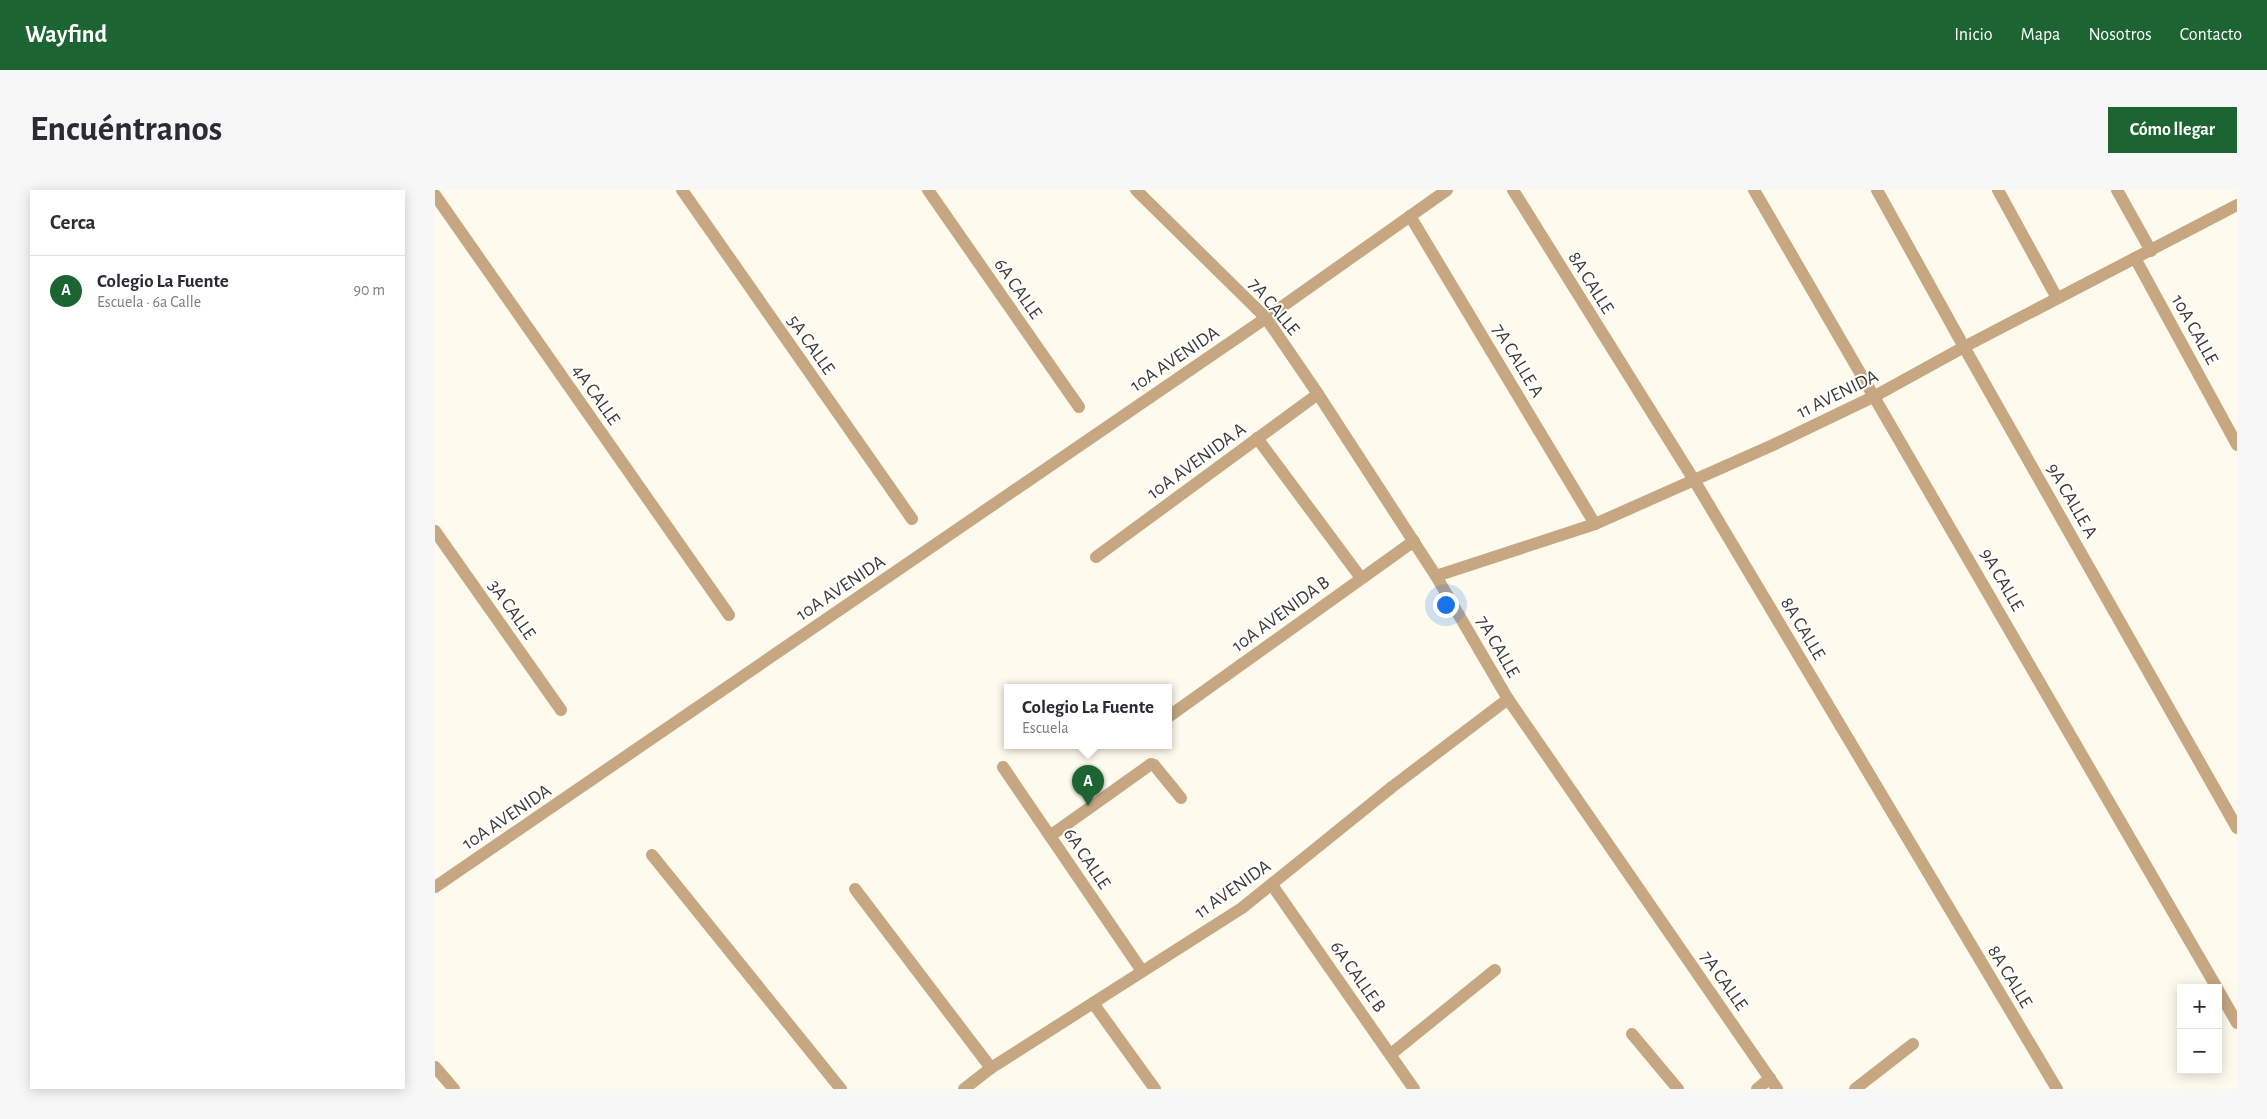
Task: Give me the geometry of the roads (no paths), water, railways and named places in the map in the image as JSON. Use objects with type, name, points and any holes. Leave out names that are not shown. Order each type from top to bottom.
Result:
[{"type":"street","name":"5A CALLE","points":[[682,190],[912,519]]},
{"type":"street","name":"6A CALLE","points":[[929,190],[1079,407]]},
{"type":"street","name":"7A CALLE","points":[[1136,190],[1266,318],[1414,541],[1508,699],[1773,1084]]},
{"type":"street","points":[[1266,318],[1447,190]]},
{"type":"street","name":"8A CALLE","points":[[1513,190],[1694,480],[2057,1089]]},
{"type":"street","name":"9A CALLE","points":[[1754,190],[2215,984]]},
{"type":"street","name":"9A CALLE A","points":[[1877,190],[2237,828]]},
{"type":"street","points":[[1998,190],[2057,298]]},
{"type":"street","points":[[2117,190],[2151,251]]},
{"type":"street","name":"4A CALLE","points":[[435,195],[729,615]]},
{"type":"street","name":"11 AVENIDA","points":[[1436,576],[1595,524],[1694,480],[1875,396],[1964,347],[2237,205]]},
{"type":"street","name":"7A CALLE A","points":[[1410,216],[1595,524]]},
{"type":"street","name":"10A CALLE","points":[[2135,258],[2237,445]]},
{"type":"street","name":"10A AVENIDA","points":[[435,887],[1266,318]]},
{"type":"street","name":"10A AVENIDA A","points":[[1095,556],[1318,394]]},
{"type":"street","points":[[1257,438],[1361,578]]},
{"type":"street","name":"3A CALLE","points":[[435,531],[561,710]]},
{"type":"street","name":"10A AVENIDA B","points":[[1172,714],[1414,541]]},
{"type":"street","name":"11 AVENIDA","points":[[964,1089],[991,1068],[1242,908],[1393,787],[1508,699]]},
{"type":"street","points":[[1050,836],[1151,764],[1154,765],[1181,798]]},
{"type":"street","name":"6A CALLE","points":[[1003,767],[1142,971]]},
{"type":"street","points":[[652,855],[841,1089]]},
{"type":"street","name":"6A CALLE B","points":[[1272,885],[1414,1089]]},
{"type":"street","points":[[855,889],[991,1068]]},
{"type":"street","points":[[1391,1054],[1495,970]]},
{"type":"street","name":"9A CALLE","points":[[2222,996],[2237,1022]]},
{"type":"street","points":[[1093,1003],[1155,1089]]},
{"type":"street","points":[[1632,1034],[1678,1089]]},
{"type":"street","points":[[1855,1089],[1913,1044]]},
{"type":"street","points":[[435,1067],[454,1089]]},
{"type":"street","points":[[1757,1089],[1773,1084]]},
{"type":"place","name":"Colegio La Fuente","points":[[1088,806]]}]
